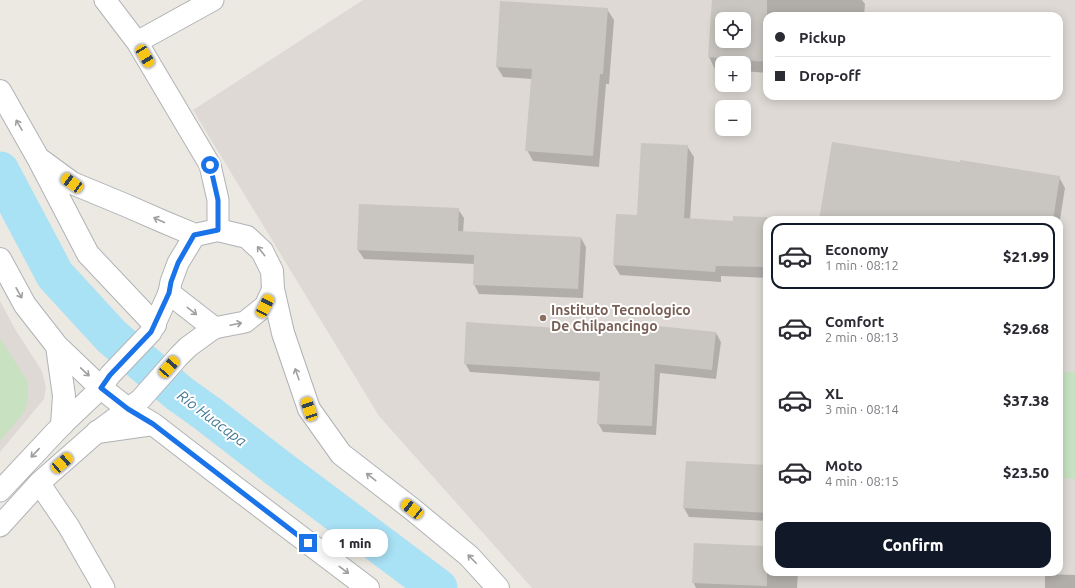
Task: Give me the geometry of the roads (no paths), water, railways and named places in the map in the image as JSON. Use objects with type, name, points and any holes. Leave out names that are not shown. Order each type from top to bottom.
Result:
[{"type":"main road","points":[[0,91],[38,158],[88,254],[153,328]]},
{"type":"main road","points":[[38,158],[72,183],[194,235],[218,230],[247,237],[262,250],[272,271],[273,288],[283,333],[309,409],[341,454],[412,509],[469,556],[498,588]]},
{"type":"main road","points":[[0,259],[25,305],[56,346],[106,381],[135,404],[153,424],[368,588]]},
{"type":"main road","points":[[169,293],[214,328]]},
{"type":"main road","points":[[56,346],[64,396],[62,425]]},
{"type":"main road","points":[[97,432],[153,424]]},
{"type":"street","points":[[105,0],[137,42],[210,165],[218,200],[218,230]]},
{"type":"street","points":[[137,42],[213,0]]},
{"type":"street","points":[[0,491],[106,381],[153,328],[169,293],[171,282],[178,263],[194,235]]},
{"type":"street","points":[[0,526],[38,483],[97,432],[135,404],[188,347],[214,328],[245,322],[265,306],[273,288]]},
{"type":"street","points":[[38,483],[69,527],[104,588]]},
{"type":"waterway","name":"Río Huacapa","points":[[0,171],[55,275],[112,337],[180,394],[438,588]]},
{"type":"place","name":"Instituto Tecnologico De Chilpancingo","points":[[543,318]]}]
